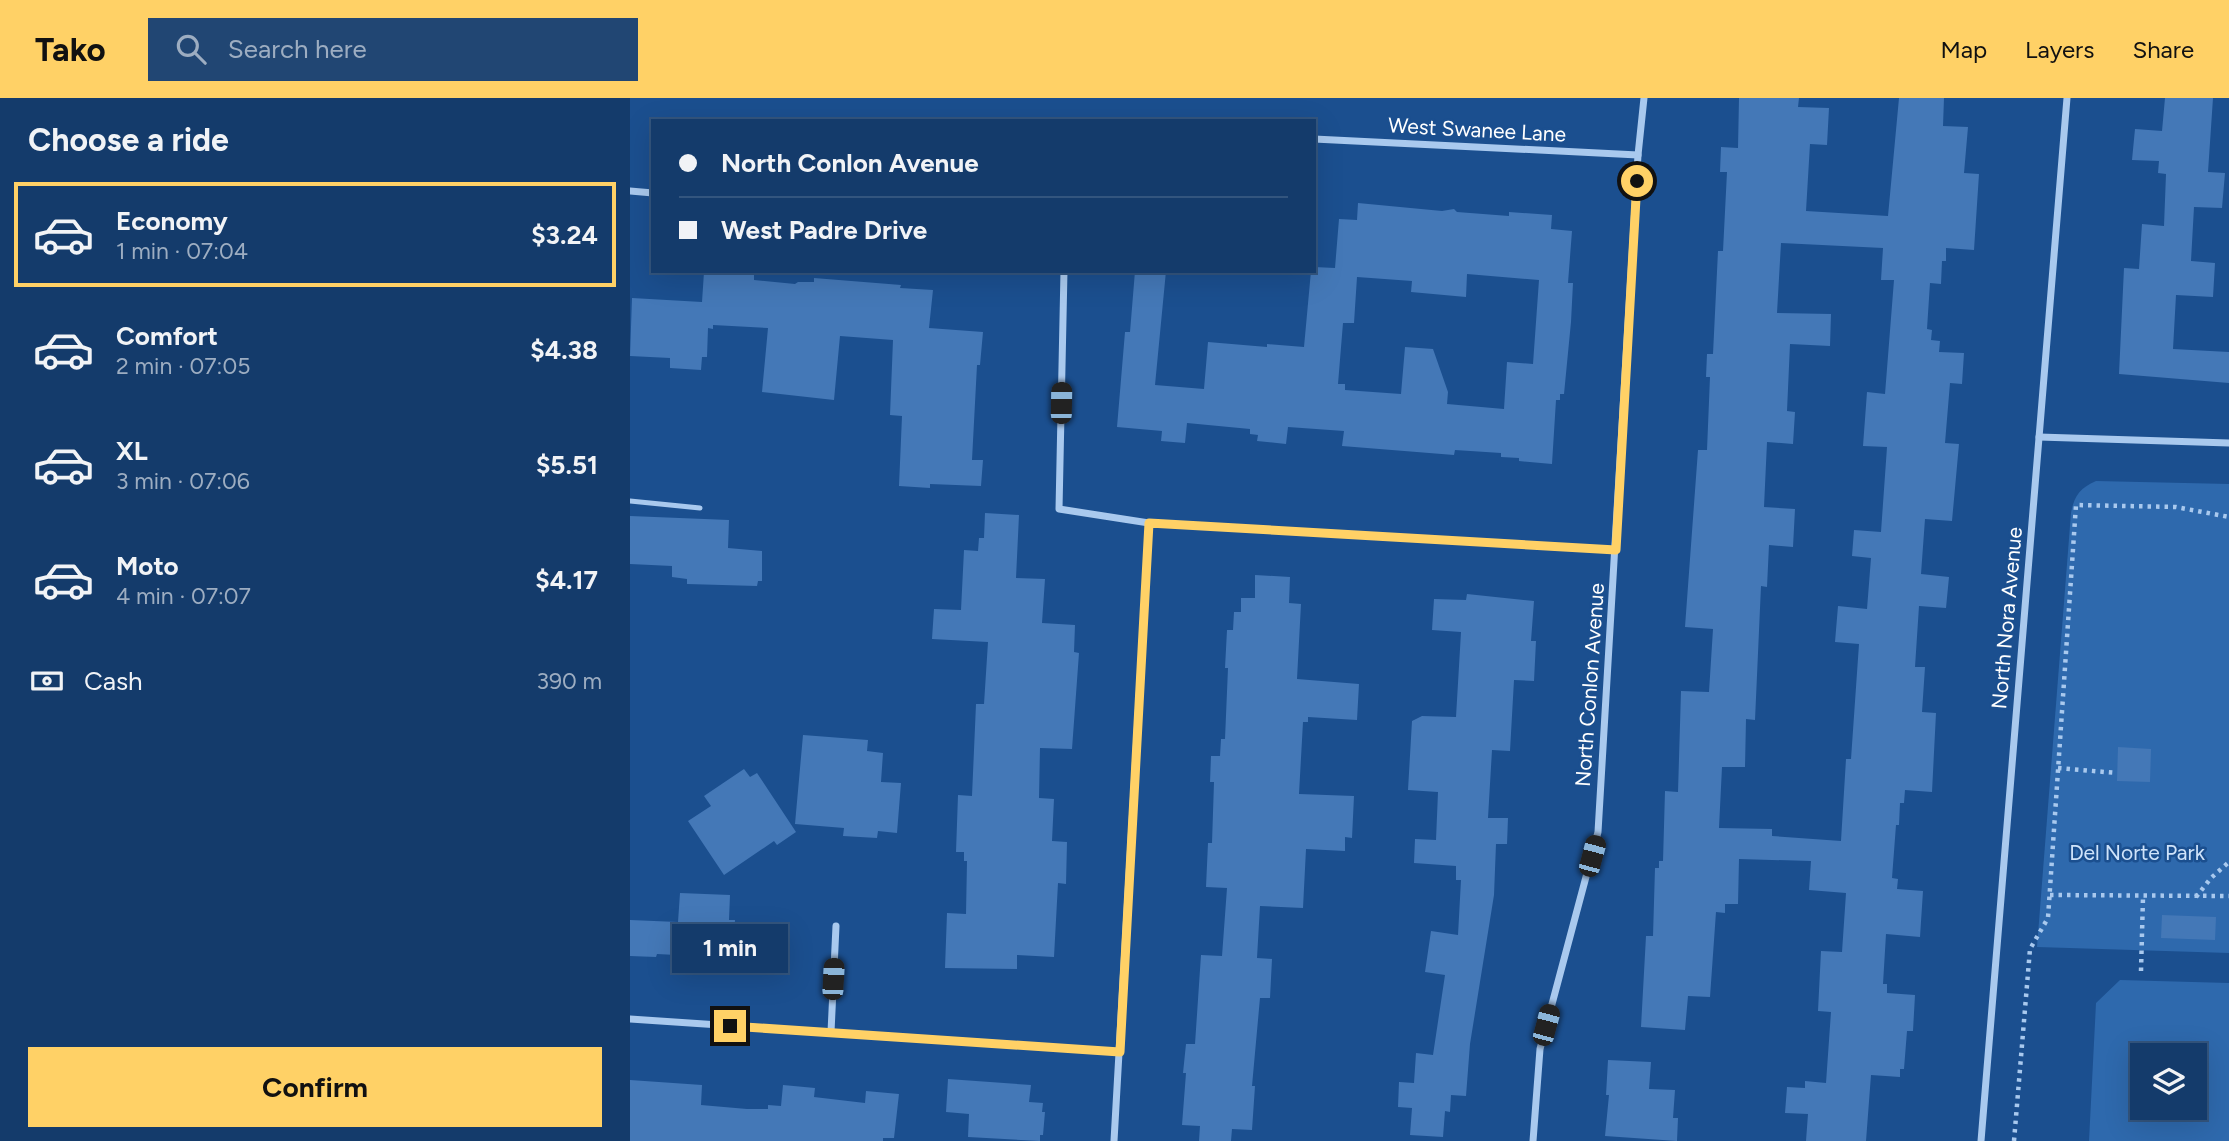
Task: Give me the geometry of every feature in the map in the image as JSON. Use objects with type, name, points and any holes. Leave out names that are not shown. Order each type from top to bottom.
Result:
[{"type":"street","name":"North Conlon Avenue","points":[[1533,1141],[1540,1049],[1598,832],[1638,155],[1644,98]]},
{"type":"street","name":"North Nora Avenue","points":[[1981,1141],[2067,98]]},
{"type":"street","name":"West Swanee Lane","points":[[1316,139],[1638,155]]},
{"type":"street","points":[[630,191],[651,192]]},
{"type":"street","points":[[1063,273],[1059,509],[1149,523],[1616,550]]},
{"type":"street","points":[[2039,438],[2229,443]]},
{"type":"street","points":[[1114,1141],[1149,523]]},
{"type":"street","points":[[831,1032],[836,926]]},
{"type":"street","points":[[630,1019],[1120,1052]]},
{"type":"lane","points":[[630,501],[699,508]]},
{"type":"path","points":[[2014,1141],[2030,949],[2048,918],[2076,505],[2176,507],[2229,517]]},
{"type":"path","points":[[2058,768],[2117,773]]},
{"type":"path","points":[[2195,898],[2211,878],[2229,862]]},
{"type":"path","points":[[2050,895],[2229,897]]},
{"type":"path","points":[[2141,971],[2143,897]]},
{"type":"green space","name":"Del Norte Park","points":[[2096,481],[2229,484],[2229,953],[2037,947],[2071,513],[2079,493]]},
{"type":"green space","points":[[2120,980],[2229,983],[2229,1141],[2089,1141],[2096,1003]]},
{"type":"building","points":[[1739,98],[1799,98],[1798,107],[1829,108],[1827,145],[1810,144],[1806,211],[1888,216],[1899,98],[1944,98],[1943,126],[1968,127],[1964,173],[1979,174],[1974,250],[1946,248],[1946,261],[1942,261],[1941,284],[1930,283],[1927,329],[1932,330],[1931,340],[1940,341],[1939,352],[1964,353],[1962,384],[1950,383],[1945,443],[1959,444],[1952,521],[1925,519],[1921,574],[1949,577],[1946,608],[1919,606],[1915,667],[1925,667],[1922,712],[1936,713],[1932,792],[1905,790],[1904,803],[1900,803],[1899,825],[1896,825],[1892,878],[1898,879],[1897,889],[1923,891],[1920,937],[1886,934],[1883,984],[1887,984],[1887,993],[1915,995],[1913,1031],[1907,1031],[1904,1069],[1900,1069],[1900,1077],[1871,1075],[1866,1141],[1806,1141],[1808,1114],[1785,1113],[1787,1087],[1805,1088],[1805,1081],[1826,1083],[1831,1012],[1818,1011],[1821,951],[1842,952],[1846,893],[1809,890],[1811,861],[1739,859],[1738,904],[1725,904],[1725,913],[1716,912],[1710,997],[1688,996],[1685,1030],[1641,1027],[1646,936],[1653,936],[1655,868],[1659,868],[1659,861],[1663,861],[1665,791],[1678,792],[1681,691],[1709,692],[1713,629],[1685,627],[1698,450],[1707,450],[1710,377],[1706,377],[1707,354],[1713,354],[1718,251],[1723,251],[1727,172],[1720,172],[1721,147],[1738,148]],"holes":[[[1781,243],[1883,248],[1881,280],[1894,280],[1885,394],[1867,392],[1863,446],[1887,447],[1881,532],[1854,530],[1852,556],[1871,558],[1867,609],[1838,606],[1835,642],[1859,644],[1851,759],[1846,759],[1841,841],[1772,836],[1772,829],[1719,828],[1722,767],[1745,767],[1746,719],[1755,720],[1761,586],[1767,587],[1769,545],[1793,547],[1795,509],[1764,507],[1767,442],[1793,444],[1795,412],[1787,411],[1790,344],[1830,346],[1831,314],[1777,313]]]},
{"type":"building","points":[[2165,98],[2213,98],[2208,172],[2225,173],[2222,208],[2194,207],[2191,261],[2215,263],[2213,297],[2176,295],[2173,349],[2229,352],[2229,383],[2119,374],[2124,268],[2139,269],[2142,224],[2164,226],[2166,174],[2158,173],[2159,161],[2132,160],[2135,129],[2162,131]]},
{"type":"building","points":[[1358,203],[1442,211],[1454,209],[1457,212],[1509,216],[1509,212],[1552,215],[1551,229],[1572,231],[1568,283],[1573,283],[1571,322],[1564,394],[1560,394],[1560,400],[1556,400],[1552,464],[1519,461],[1519,458],[1501,457],[1501,453],[1455,450],[1454,455],[1342,446],[1344,431],[1288,427],[1286,444],[1257,441],[1258,435],[1250,434],[1250,429],[1187,423],[1185,443],[1161,441],[1162,431],[1117,427],[1125,332],[1130,332],[1135,273],[1166,273],[1155,385],[1204,389],[1208,342],[1304,347],[1311,273],[1316,273],[1316,267],[1335,268],[1339,219],[1357,220]],"holes":[[[1467,274],[1539,280],[1533,364],[1507,362],[1504,409],[1447,404],[1448,392],[1433,349],[1405,347],[1401,394],[1345,390],[1345,384],[1338,384],[1343,323],[1354,323],[1357,277],[1412,281],[1411,292],[1466,297]]]},
{"type":"building","points":[[704,273],[754,275],[754,280],[795,284],[814,282],[814,278],[933,290],[929,328],[983,332],[980,365],[977,365],[972,460],[983,460],[981,486],[899,486],[902,416],[890,415],[893,340],[840,336],[834,400],[762,392],[768,328],[713,325],[713,329],[708,328],[707,357],[702,357],[701,370],[670,368],[670,358],[630,356],[632,298],[702,302]]},
{"type":"building","points":[[985,513],[1019,515],[1016,578],[1045,579],[1042,623],[1075,625],[1074,652],[1079,653],[1072,749],[1040,748],[1039,798],[1054,799],[1052,841],[1067,842],[1066,884],[1058,883],[1054,957],[1017,955],[1017,969],[945,968],[947,913],[966,914],[967,861],[964,861],[964,852],[956,852],[958,795],[972,796],[976,704],[984,704],[988,642],[932,639],[934,609],[961,610],[964,550],[978,551],[979,538],[984,538]]},
{"type":"building","points":[[630,516],[729,520],[728,548],[762,551],[762,581],[758,581],[757,586],[687,584],[687,579],[672,577],[672,566],[630,564]]},
{"type":"building","points":[[1255,575],[1290,577],[1289,603],[1301,604],[1297,679],[1359,684],[1357,720],[1308,717],[1308,722],[1303,722],[1299,794],[1354,796],[1352,838],[1345,837],[1345,851],[1306,849],[1303,908],[1260,906],[1257,958],[1272,959],[1270,998],[1260,998],[1252,1086],[1255,1086],[1252,1130],[1232,1129],[1231,1141],[1199,1141],[1200,1126],[1182,1125],[1186,1044],[1195,1044],[1201,955],[1222,956],[1227,888],[1206,887],[1208,843],[1212,843],[1214,782],[1210,782],[1211,756],[1220,756],[1221,739],[1225,739],[1227,630],[1233,630],[1234,612],[1241,612],[1241,598],[1255,598]]},
{"type":"building","points":[[1467,594],[1534,601],[1531,641],[1536,641],[1534,681],[1514,680],[1510,751],[1492,750],[1488,818],[1508,818],[1507,844],[1496,844],[1494,895],[1470,1044],[1466,1096],[1451,1095],[1450,1112],[1445,1111],[1443,1137],[1410,1135],[1412,1108],[1398,1107],[1399,1082],[1414,1083],[1416,1053],[1433,1055],[1445,975],[1425,972],[1431,931],[1458,935],[1461,880],[1456,880],[1456,866],[1414,863],[1415,839],[1436,840],[1438,792],[1408,790],[1412,721],[1422,716],[1456,717],[1461,632],[1432,630],[1434,599],[1466,600]]},
{"type":"building","points":[[803,735],[868,740],[867,751],[883,753],[881,782],[901,783],[897,833],[878,831],[877,838],[843,836],[844,828],[795,824]]},
{"type":"building","points":[[2118,747],[2151,749],[2150,782],[2117,781]]},
{"type":"building","points":[[744,769],[750,777],[757,773],[796,832],[777,845],[774,841],[724,875],[688,821],[711,806],[704,796]]},
{"type":"building","points":[[680,893],[730,895],[729,920],[735,920],[733,958],[657,954],[656,957],[630,956],[630,920],[678,922]]},
{"type":"building","points":[[2162,915],[2216,917],[2215,940],[2161,938]]},
{"type":"building","points":[[1608,1060],[1651,1062],[1649,1089],[1675,1090],[1673,1118],[1678,1118],[1677,1141],[1605,1136],[1609,1095],[1606,1095]]},
{"type":"building","points":[[948,1079],[1031,1085],[1029,1102],[1043,1103],[1042,1112],[1045,1112],[1040,1141],[968,1137],[969,1114],[946,1112]]},
{"type":"building","points":[[630,1080],[702,1085],[701,1105],[747,1109],[768,1109],[768,1105],[781,1106],[783,1085],[815,1088],[814,1097],[865,1103],[866,1091],[899,1094],[894,1138],[883,1138],[883,1141],[630,1141]]},
{"type":"route","points":[[730,1026],[1120,1052],[1149,523],[1616,550],[1637,181]]}]
